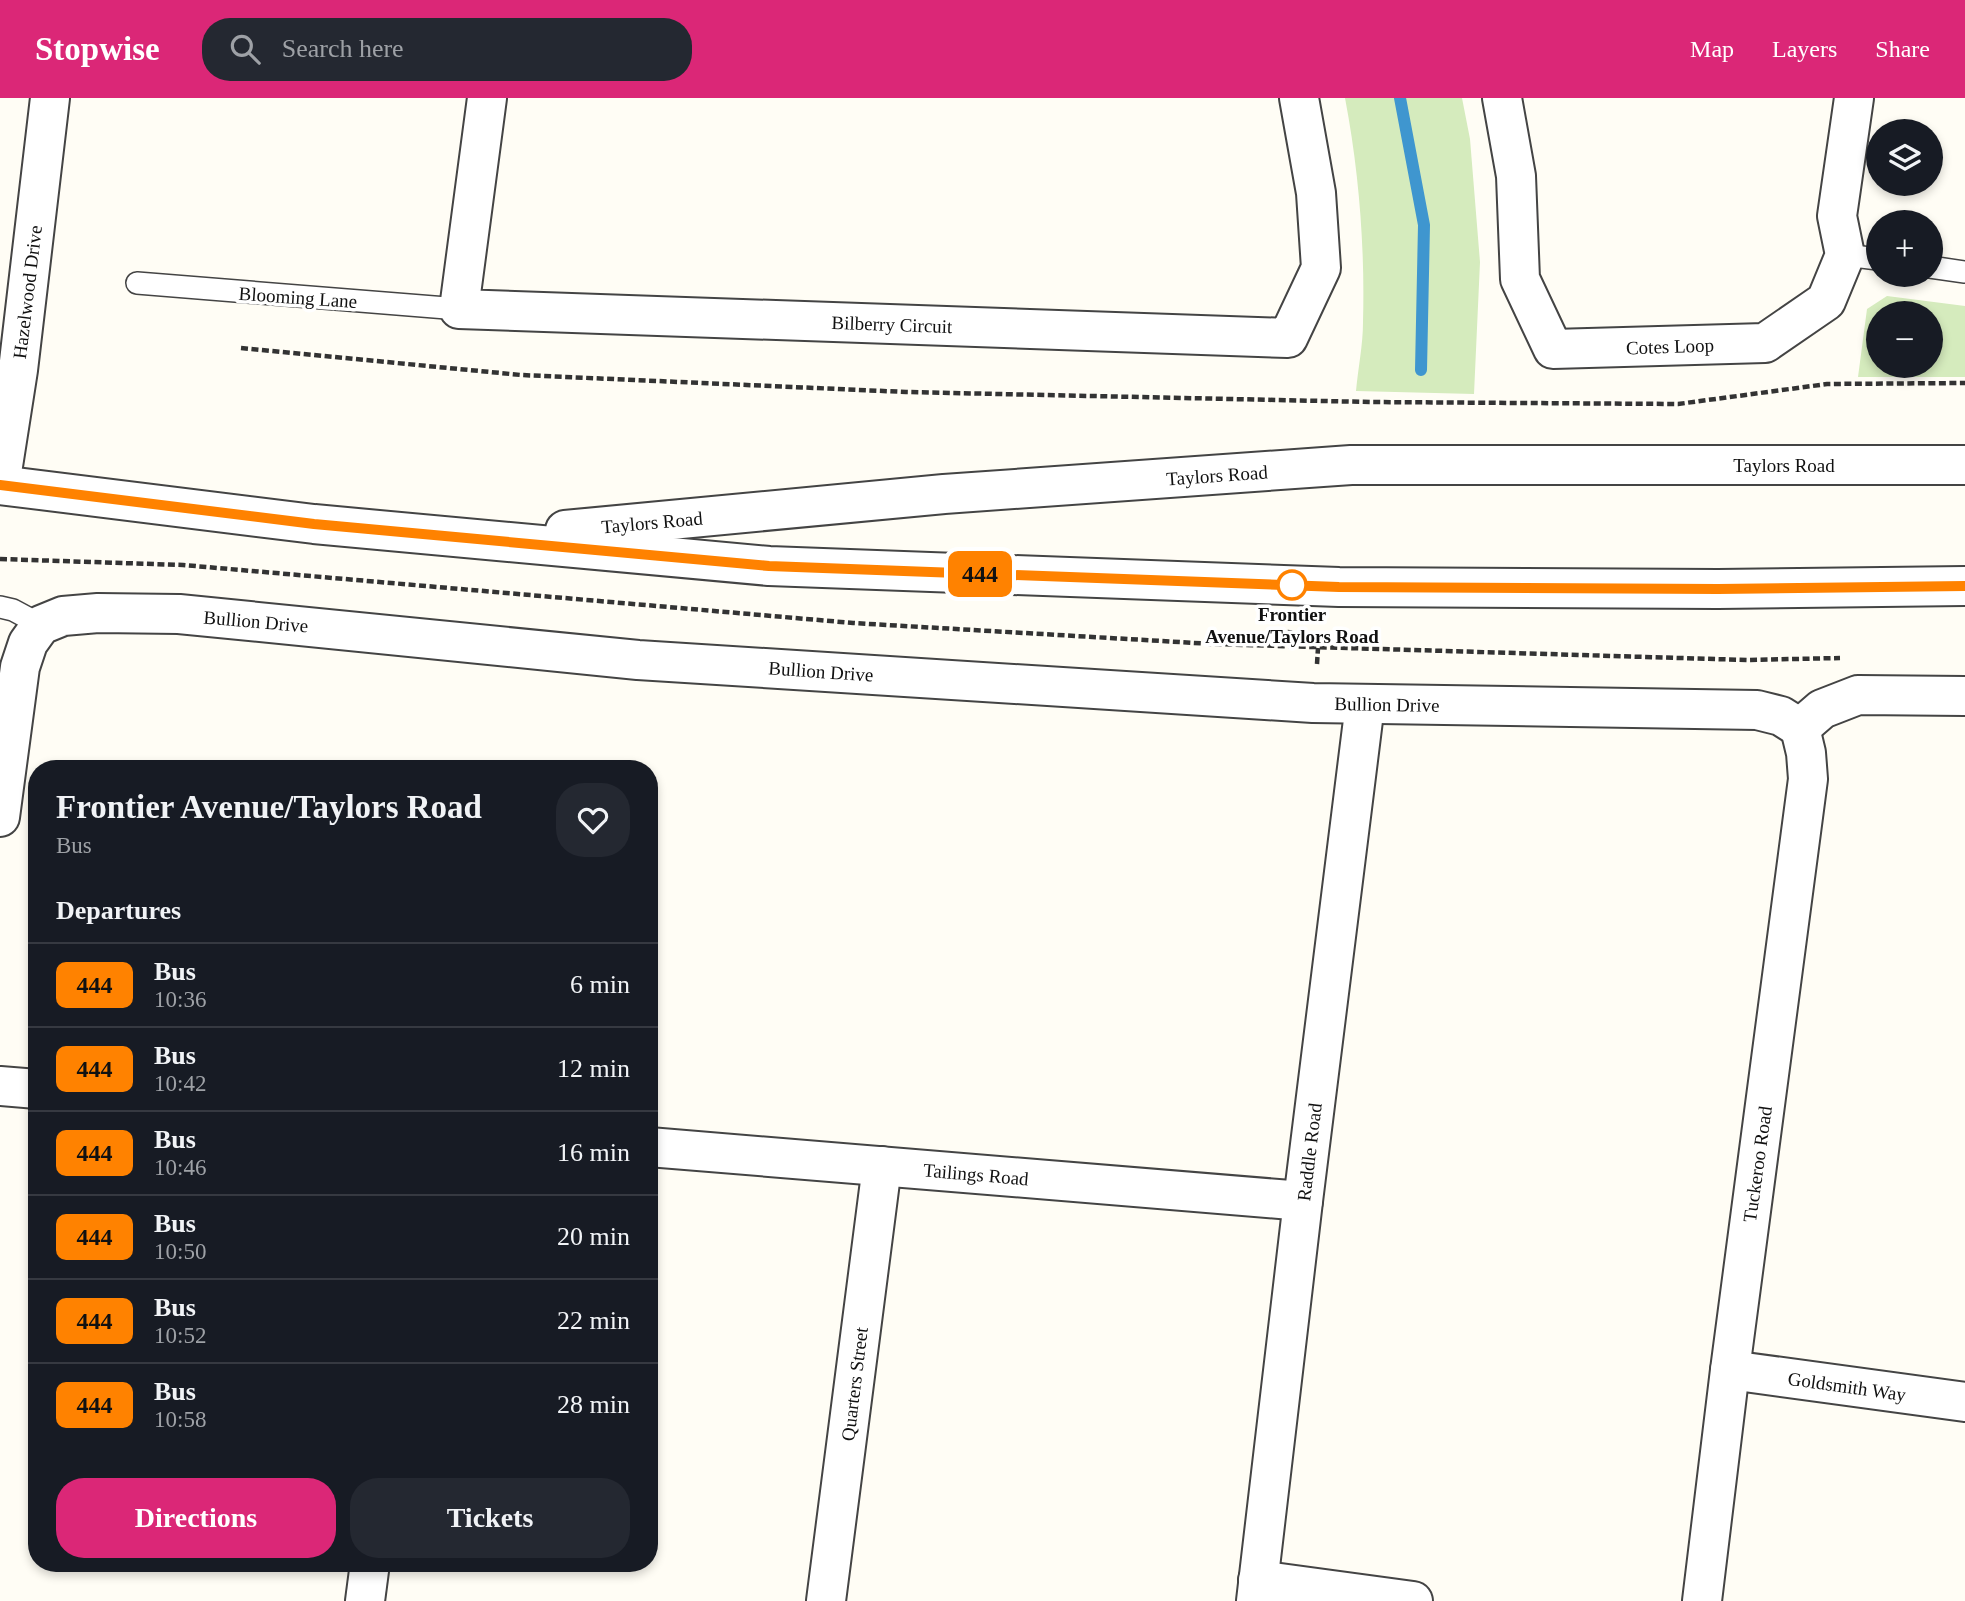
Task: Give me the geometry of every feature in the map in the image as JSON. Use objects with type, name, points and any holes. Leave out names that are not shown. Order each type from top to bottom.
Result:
[{"type":"street","name":"Hazelwood Drive","points":[[0,485],[18,370],[50,98]]},
{"type":"street","points":[[459,309],[487,98]]},
{"type":"street","name":"Bilberry Circuit","points":[[459,309],[1288,338],[1321,268],[1316,193],[1299,98]]},
{"type":"street","name":"Cotes Loop","points":[[1502,98],[1516,176],[1520,279],[1553,349],[1765,343],[1826,301],[1861,257],[1838,216],[1854,98]]},
{"type":"street","name":"Taylors Road","points":[[472,539],[944,494],[1351,465],[1965,465]]},
{"type":"street","name":"Taylors Road","points":[[0,485],[314,524],[769,566],[1339,587],[1732,589],[1965,586]]},
{"type":"street","name":"Bullion Drive","points":[[41,625],[63,616],[98,613],[179,614],[638,660],[1313,703],[1757,710],[1781,716],[1800,728]]},
{"type":"street","points":[[0,817],[20,667],[28,643],[41,625]]},
{"type":"street","points":[[1800,728],[1822,709],[1858,695],[1965,696]]},
{"type":"street","name":"Raddle Road","points":[[1257,1591],[1365,704]]},
{"type":"street","name":"Tuckeroo Road","points":[[1702,1601],[1808,779],[1807,753],[1800,728]]},
{"type":"street","points":[[0,1086],[28,1088]]},
{"type":"street","name":"Tailings Road","points":[[658,1148],[1303,1201]]},
{"type":"street","name":"Quarters Street","points":[[826,1601],[882,1166]]},
{"type":"street","name":"Goldsmith Way","points":[[1730,1370],[1965,1402]]},
{"type":"street","points":[[365,1601],[369,1572]]},
{"type":"street","points":[[1257,1591],[1413,1601]]},
{"type":"lane","points":[[1943,269],[1965,272]]},
{"type":"lane","name":"Blooming Lane","points":[[137,283],[459,309]]},
{"type":"lane","points":[[0,607],[13,610],[41,625]]},
{"type":"path","points":[[241,348],[521,375],[906,392],[1343,402],[1678,404],[1827,384],[1965,383]]},
{"type":"path","points":[[0,559],[183,565],[853,623],[1213,644],[1747,660],[1842,658]]},
{"type":"path","points":[[1289,647],[1290,630]]},
{"type":"green space","points":[[1345,98],[1462,98],[1470,139],[1480,262],[1474,394],[1356,391],[1363,331],[1363,266],[1357,181]]},
{"type":"green space","points":[[1887,296],[1926,301],[1879,301]]},
{"type":"green space","points":[[1943,303],[1965,306],[1965,377],[1943,377]]},
{"type":"green space","points":[[1866,317],[1866,377],[1858,377]]},
{"type":"waterway","points":[[1400,98],[1424,225],[1421,370]]},
{"type":"bus line","name":"444","points":[[0,485],[314,524],[769,566],[1339,587],[1718,589],[1965,586]]},
{"type":"place","name":"Frontier Avenue/Taylors Road","points":[[1292,585]]}]
